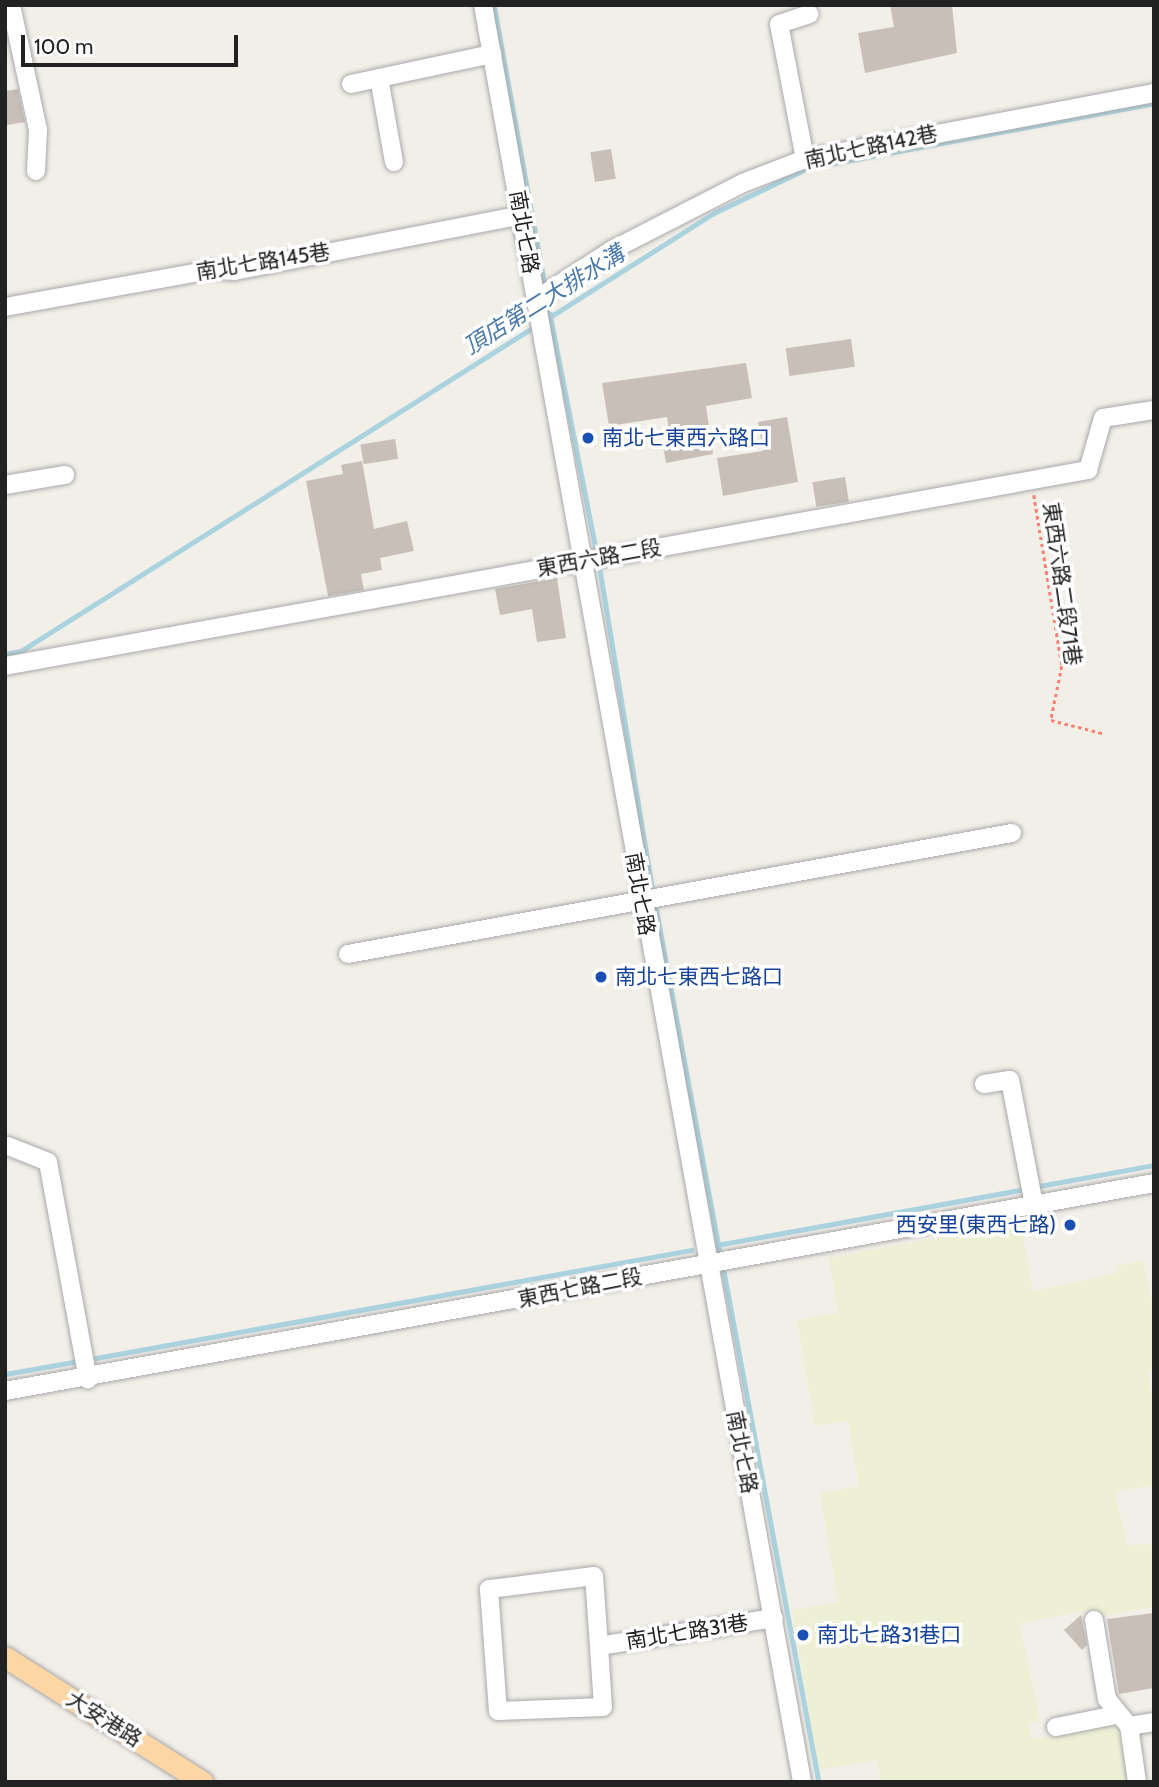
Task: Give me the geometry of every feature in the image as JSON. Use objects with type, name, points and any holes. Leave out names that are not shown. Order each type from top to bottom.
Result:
[{"type":"main road","name":"大安港路","points":[[5,1657],[203,1782]]},
{"type":"street","points":[[11,5],[38,130],[36,171]]},
{"type":"street","name":"南北七路","points":[[483,5],[585,560],[640,900],[802,1782]]},
{"type":"street","points":[[805,159],[779,24],[809,14]]},
{"type":"street","points":[[351,84],[492,54]]},
{"type":"street","points":[[379,78],[394,162]]},
{"type":"street","name":"南北七路142巷","points":[[536,300],[612,250],[743,183],[805,159],[1154,93]]},
{"type":"street","name":"南北七路145巷","points":[[5,307],[211,270],[234,271],[521,215]]},
{"type":"street","name":"東西六路二段","points":[[5,666],[1088,471],[1102,418],[1154,410]]},
{"type":"street","points":[[5,485],[65,475]]},
{"type":"street","points":[[348,954],[1012,833]]},
{"type":"street","points":[[984,1084],[1010,1080],[1034,1205]]},
{"type":"street","points":[[8,1146],[48,1162],[88,1379]]},
{"type":"street","name":"東西七路二段","points":[[5,1391],[88,1379],[1154,1183]]},
{"type":"street","name":"南北七路31巷","points":[[594,1576],[600,1646],[603,1707],[498,1711],[489,1589],[594,1576]]},
{"type":"street","name":"南北七路31巷","points":[[600,1646],[774,1618]]},
{"type":"street","points":[[1094,1620],[1107,1699],[1123,1721],[1137,1782]]},
{"type":"street","points":[[1056,1727],[1123,1721],[1154,1722]]},
{"type":"path","name":"東西六路二段71巷","points":[[1032,482],[1062,666],[1051,720],[1102,733]]},
{"type":"green space","points":[[1020,1222],[1033,1291],[1117,1273],[1115,1266],[1143,1261],[1154,1308],[1154,1370],[1148,1371],[1154,1406],[1154,1486],[1115,1491],[1127,1545],[1154,1544],[1154,1607],[1095,1618],[1093,1609],[1020,1624],[1040,1721],[1029,1723],[1032,1739],[1120,1725],[1129,1782],[881,1782],[877,1760],[818,1770],[792,1610],[838,1602],[820,1493],[859,1486],[848,1421],[815,1426],[797,1320],[838,1313],[829,1258]]},
{"type":"building","points":[[890,5],[952,5],[957,53],[865,73],[858,33],[894,27]]},
{"type":"building","points":[[18,89],[25,122],[7,125],[5,91]]},
{"type":"building","points":[[611,149],[616,179],[595,182],[590,152]]},
{"type":"building","points":[[851,339],[855,367],[790,376],[786,348]]},
{"type":"building","points":[[746,363],[752,398],[706,406],[713,454],[666,463],[663,445],[671,443],[667,417],[609,426],[602,383]]},
{"type":"building","points":[[787,417],[798,482],[723,496],[717,458],[763,451],[758,422]]},
{"type":"building","points":[[395,439],[398,459],[364,464],[360,444]]},
{"type":"building","points":[[362,461],[374,529],[407,521],[414,551],[380,558],[382,570],[361,574],[364,590],[328,596],[306,481],[343,474],[341,465]]},
{"type":"building","points":[[845,477],[849,502],[816,507],[812,482]]},
{"type":"building","points":[[557,578],[566,638],[537,642],[532,609],[500,615],[495,589]]},
{"type":"building","points":[[1154,1613],[1154,1688],[1119,1694],[1107,1619]]},
{"type":"building","points":[[1081,1615],[1087,1645],[1082,1650],[1064,1630]]},
{"type":"waterway","points":[[494,5],[545,287]]},
{"type":"waterway","name":"頂店第二大排水溝","points":[[550,317],[714,213],[808,168],[1154,103]]},
{"type":"waterway","points":[[547,299],[597,555]]},
{"type":"waterway","name":"頂店第二大排水溝","points":[[5,654],[21,651],[537,325]]},
{"type":"waterway","points":[[596,548],[630,544]]},
{"type":"waterway","points":[[599,563],[653,893]]},
{"type":"waterway","points":[[655,902],[721,1258]]},
{"type":"waterway","points":[[1034,1187],[1154,1165]]},
{"type":"waterway","points":[[717,1245],[1026,1189]]},
{"type":"waterway","points":[[96,1358],[691,1250]]},
{"type":"waterway","points":[[723,1266],[819,1782]]},
{"type":"waterway","points":[[5,1374],[73,1362]]},
{"type":"place","name":"南北七東西六路口","points":[[588,438]]},
{"type":"place","name":"南北七東西七路口","points":[[601,977]]},
{"type":"place","name":"西安里(東西七路)","points":[[1070,1225]]},
{"type":"place","name":"南北七路31巷口","points":[[803,1635]]}]
